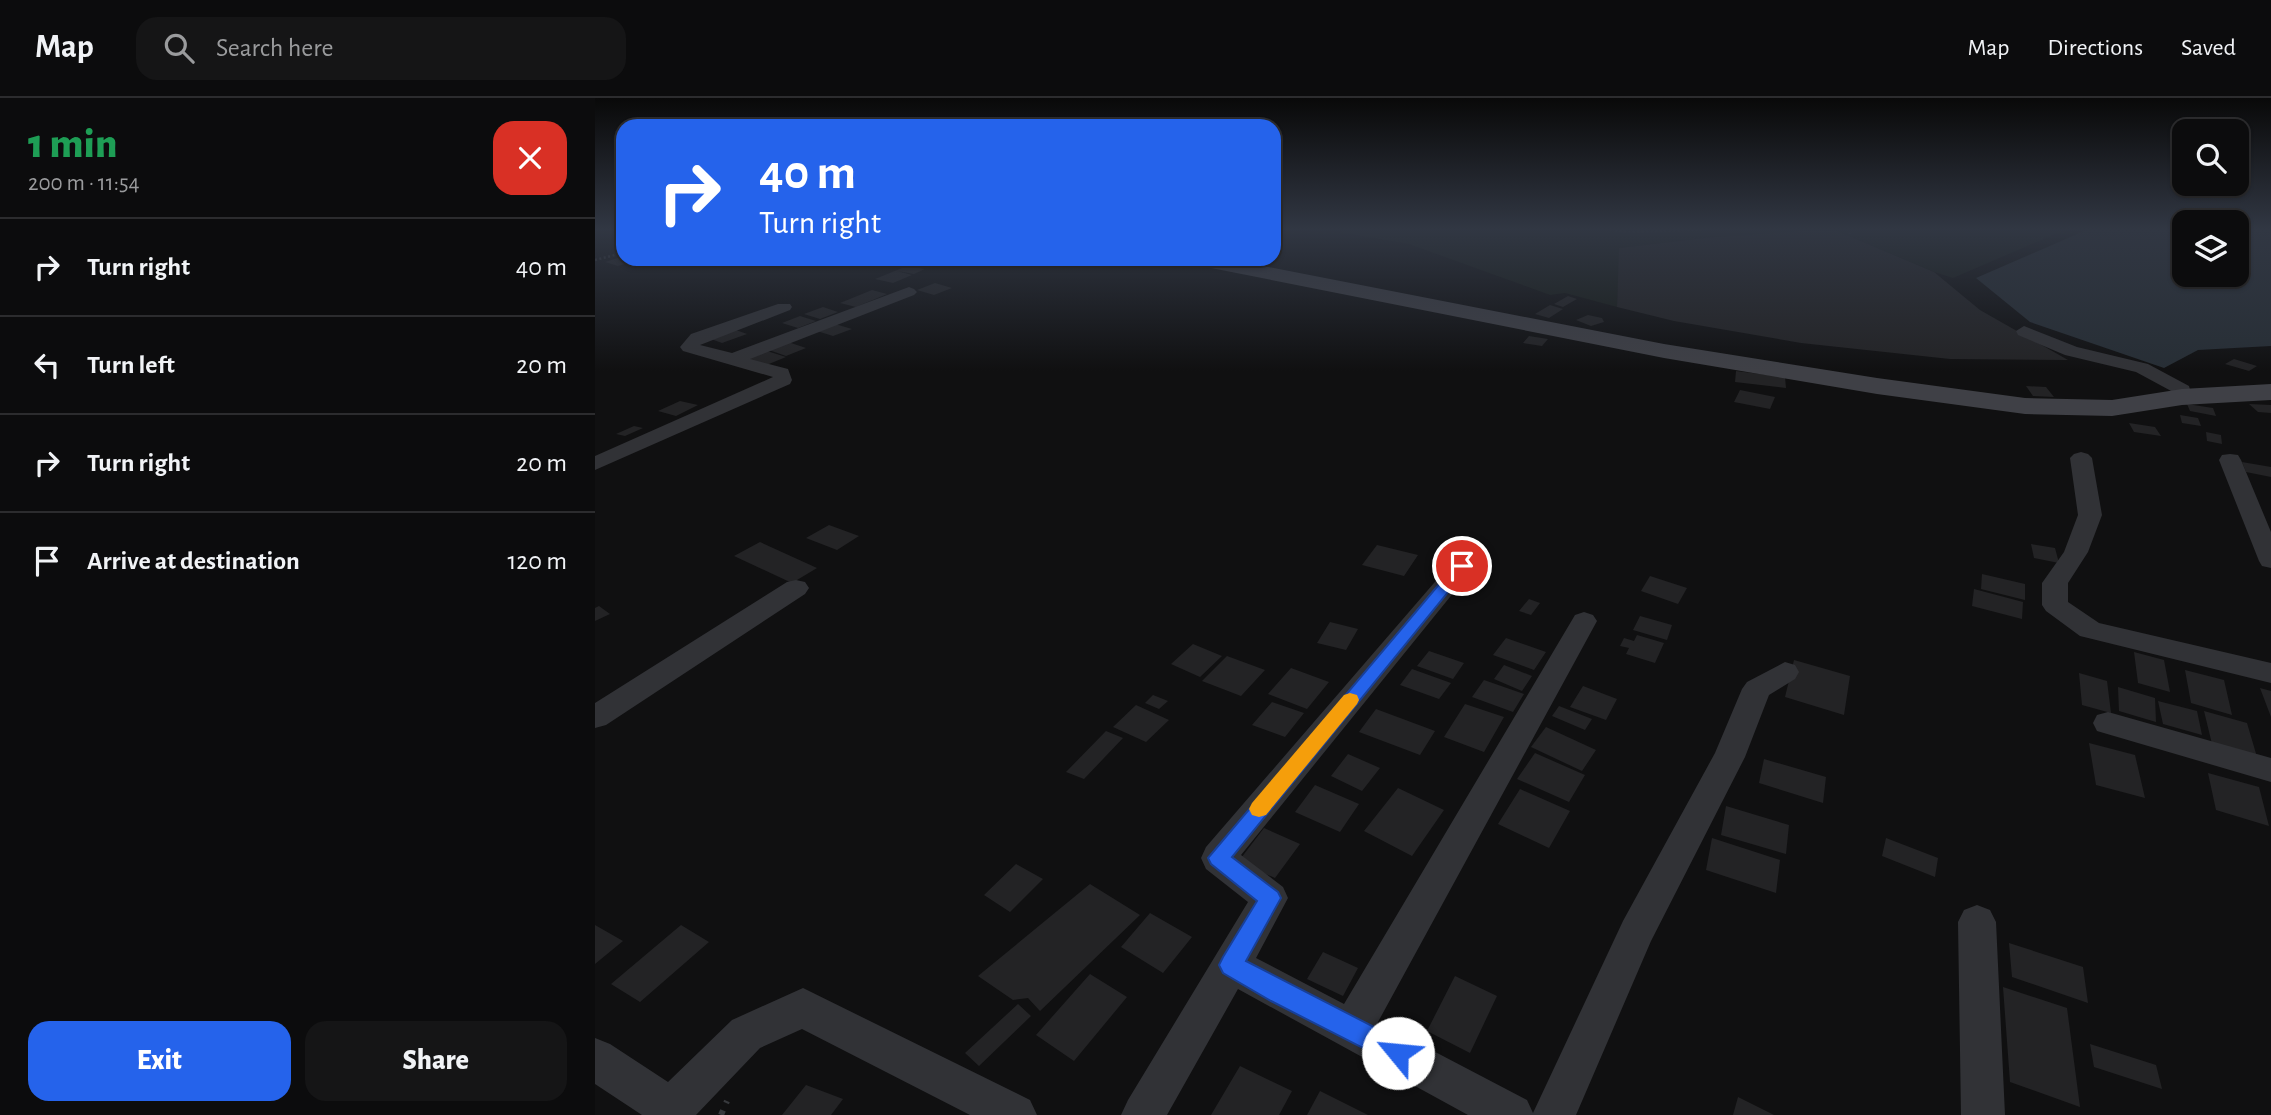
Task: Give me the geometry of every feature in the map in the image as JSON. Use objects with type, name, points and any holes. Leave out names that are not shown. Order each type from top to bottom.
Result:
[{"type":"main road","points":[[1280,275],[1664,351],[1877,386],[2025,406],[2112,408],[2182,397],[2271,392]]},
{"type":"street","points":[[733,359],[909,292]]},
{"type":"street","points":[[595,464],[783,380],[782,373],[689,347],[697,338],[784,307]]},
{"type":"street","points":[[2024,331],[2071,351],[2142,368],[2182,390],[2182,397]]},
{"type":"street","points":[[2081,458],[2090,515],[2076,552],[2055,583],[2056,605],[2090,630],[2271,673]]},
{"type":"street","points":[[2230,460],[2271,561]]},
{"type":"street","points":[[1143,1115],[1270,898],[1218,858],[1462,566]]},
{"type":"street","points":[[595,717],[796,588]]},
{"type":"street","points":[[1352,1028],[1584,621]]},
{"type":"street","points":[[1554,1115],[1619,967],[1700,807],[1729,757],[1757,689],[1785,672]]},
{"type":"street","points":[[2108,723],[2271,770]]},
{"type":"street","points":[[1977,922],[1983,1115]]},
{"type":"street","points":[[1231,965],[1279,993],[1352,1028],[1513,1115]]},
{"type":"street","points":[[595,1059],[668,1112],[745,1034],[803,1008],[1015,1115]]},
{"type":"shaded area","points":[[1496,275],[1619,275],[1617,307],[1565,293],[1550,295]]},
{"type":"shaded area","points":[[1982,275],[2172,275],[2172,287],[2249,287],[2249,275],[2271,275],[2271,346],[2198,350],[2164,368],[2030,322],[1976,278]]},
{"type":"building","points":[[884,275],[911,275],[893,283],[875,279]]},
{"type":"building","points":[[1618,275],[1938,275],[1980,310],[2068,360],[1950,359],[1801,343],[1674,321],[1617,307]]},
{"type":"building","points":[[935,283],[952,288],[934,295],[917,290]]},
{"type":"building","points":[[872,290],[887,294],[856,307],[840,303]]},
{"type":"building","points":[[1568,296],[1577,299],[1563,307],[1554,304]]},
{"type":"building","points":[[1550,305],[1563,309],[1549,318],[1535,314]]},
{"type":"building","points":[[823,307],[838,312],[820,319],[804,314]]},
{"type":"building","points":[[1588,315],[1602,318],[1604,322],[1591,326],[1576,320]]},
{"type":"building","points":[[800,316],[816,321],[798,328],[782,323]]},
{"type":"building","points":[[835,324],[852,329],[833,336],[817,331]]},
{"type":"building","points":[[736,330],[747,334],[722,343],[711,339]]},
{"type":"building","points":[[1529,336],[1548,339],[1542,346],[1523,343]]},
{"type":"building","points":[[788,342],[806,348],[786,356],[769,350]]},
{"type":"building","points":[[767,351],[786,357],[764,366],[745,359]]},
{"type":"building","points":[[2234,359],[2257,366],[2249,371],[2225,364]]},
{"type":"building","points":[[1736,371],[1785,377],[1786,388],[1735,382]]},
{"type":"building","points":[[2026,386],[2046,387],[2054,397],[2033,396]]},
{"type":"building","points":[[1740,390],[1775,397],[1770,409],[1734,402]]},
{"type":"building","points":[[680,401],[698,405],[676,416],[658,411]]},
{"type":"building","points":[[2187,404],[2213,408],[2216,416],[2190,411]]},
{"type":"building","points":[[2249,404],[2271,405],[2271,413],[2258,412]]},
{"type":"building","points":[[2180,415],[2198,418],[2201,426],[2182,423]]},
{"type":"building","points":[[2129,423],[2155,427],[2161,436],[2134,432]]},
{"type":"building","points":[[634,426],[643,428],[625,436],[616,434]]},
{"type":"building","points":[[2206,432],[2221,435],[2222,444],[2207,441]]},
{"type":"building","points":[[2242,462],[2271,467],[2271,477],[2246,472]]},
{"type":"building","points":[[829,525],[859,536],[837,550],[806,538]]},
{"type":"building","points":[[760,542],[817,568],[792,583],[734,556]]},
{"type":"building","points":[[2031,544],[2055,548],[2059,563],[2034,558]]},
{"type":"building","points":[[1377,545],[1418,555],[1404,576],[1362,565]]},
{"type":"building","points":[[1982,574],[2025,584],[2025,600],[1981,589]]},
{"type":"building","points":[[1650,576],[1687,588],[1678,604],[1641,591]]},
{"type":"building","points":[[1974,589],[2023,602],[2022,619],[1972,606]]},
{"type":"building","points":[[1529,599],[1540,603],[1531,615],[1519,611]]},
{"type":"building","points":[[599,606],[610,614],[595,621],[595,608]]},
{"type":"building","points":[[1640,616],[1672,625],[1667,640],[1633,630]]},
{"type":"building","points":[[1330,622],[1358,629],[1346,650],[1317,643]]},
{"type":"building","points":[[1637,635],[1664,643],[1655,663],[1626,654],[1629,648],[1620,646],[1624,638],[1634,641]]},
{"type":"building","points":[[1506,638],[1546,652],[1534,670],[1493,655]]},
{"type":"building","points":[[1193,644],[1222,656],[1200,677],[1171,664]]},
{"type":"building","points":[[1429,651],[1464,663],[1453,679],[1417,666]]},
{"type":"building","points":[[2134,652],[2164,660],[2170,692],[2138,683]]},
{"type":"building","points":[[1227,656],[1265,670],[1241,696],[1202,681]]},
{"type":"building","points":[[1794,660],[1850,676],[1844,715],[1785,697]]},
{"type":"building","points":[[1504,665],[1532,676],[1522,691],[1494,679]]},
{"type":"building","points":[[1291,668],[1329,682],[1307,709],[1268,694]]},
{"type":"building","points":[[1412,669],[1451,683],[1439,699],[1400,685]]},
{"type":"building","points":[[2185,670],[2224,680],[2232,715],[2191,703]]},
{"type":"building","points":[[2079,673],[2107,681],[2111,713],[2082,705]]},
{"type":"building","points":[[1484,680],[1524,694],[1513,712],[1472,697]]},
{"type":"building","points":[[1583,686],[1617,699],[1606,720],[1570,707]]},
{"type":"building","points":[[2118,687],[2155,698],[2156,722],[2119,711]]},
{"type":"building","points":[[2260,688],[2271,691],[2271,717]]},
{"type":"building","points":[[1153,695],[1168,701],[1159,709],[1145,703]]},
{"type":"building","points":[[2158,701],[2197,711],[2202,735],[2163,724]]},
{"type":"building","points":[[1272,702],[1304,713],[1285,737],[1252,725]]},
{"type":"building","points":[[1465,704],[1504,717],[1484,752],[1444,737]]},
{"type":"building","points":[[1136,705],[1169,720],[1146,742],[1113,727]]},
{"type":"building","points":[[1559,706],[1592,719],[1585,730],[1552,716]]},
{"type":"building","points":[[1376,709],[1435,731],[1420,755],[1359,732]]},
{"type":"building","points":[[2204,711],[2247,723],[2257,757],[2212,744]]},
{"type":"building","points":[[1546,727],[1596,750],[1582,771],[1531,747]]},
{"type":"building","points":[[1106,731],[1123,738],[1084,779],[1066,772]]},
{"type":"building","points":[[2089,743],[2135,755],[2145,798],[2096,785]]},
{"type":"building","points":[[1535,753],[1585,775],[1569,802],[1517,779]]},
{"type":"building","points":[[1348,754],[1380,768],[1362,791],[1331,776]]},
{"type":"building","points":[[1764,759],[1826,777],[1823,803],[1759,783]]},
{"type":"building","points":[[2208,773],[2259,787],[2269,826],[2216,810]]},
{"type":"building","points":[[1315,785],[1359,804],[1340,832],[1295,812]]},
{"type":"building","points":[[1398,788],[1444,810],[1412,856],[1364,831]]},
{"type":"building","points":[[1520,789],[1570,811],[1549,848],[1498,824]]},
{"type":"building","points":[[1726,806],[1789,825],[1786,854],[1721,835]]},
{"type":"building","points":[[1264,828],[1300,844],[1275,878],[1238,862]]},
{"type":"building","points":[[1712,838],[1780,860],[1776,893],[1706,870]]},
{"type":"building","points":[[1886,838],[1938,858],[1935,877],[1882,856]]},
{"type":"building","points":[[1016,864],[1043,879],[1010,912],[984,895]]},
{"type":"building","points":[[1090,884],[1140,915],[1040,1011],[1028,998],[1013,1000],[978,976]]},
{"type":"building","points":[[1150,913],[1192,937],[1163,973],[1121,947]]},
{"type":"building","points":[[595,925],[623,941],[595,964]]},
{"type":"building","points":[[681,925],[709,942],[640,1002],[611,984]]},
{"type":"building","points":[[2009,943],[2083,967],[2088,1003],[2012,977]]},
{"type":"building","points":[[1323,952],[1358,968],[1343,996],[1307,979]]},
{"type":"building","points":[[1090,974],[1127,997],[1074,1061],[1036,1035]]},
{"type":"building","points":[[1455,976],[1497,996],[1470,1053],[1427,1031]]},
{"type":"building","points":[[2003,987],[2067,1008],[2080,1107],[2010,1082]]},
{"type":"building","points":[[1018,1004],[1031,1016],[979,1066],[965,1053]]},
{"type":"building","points":[[2090,1044],[2156,1065],[2162,1089],[2094,1067]]},
{"type":"building","points":[[1240,1066],[1292,1091],[1279,1115],[1211,1115]]},
{"type":"building","points":[[806,1085],[843,1099],[831,1115],[782,1115]]},
{"type":"building","points":[[1320,1091],[1368,1115],[1307,1115]]},
{"type":"building","points":[[1738,1097],[1774,1115],[1733,1115]]},
{"type":"slow traffic","points":[[1259,809],[1350,700]]},
{"type":"route","points":[[1398,1053],[1279,993],[1231,965],[1270,898],[1218,858],[1462,566]]}]
